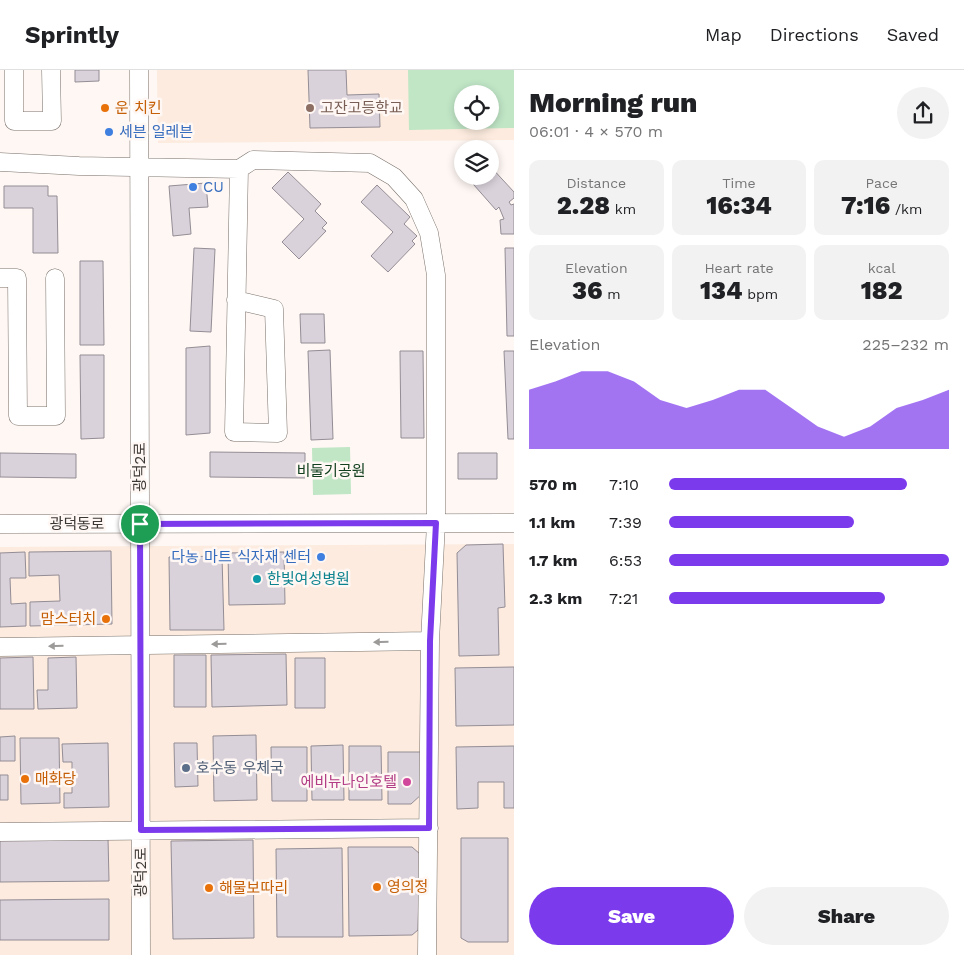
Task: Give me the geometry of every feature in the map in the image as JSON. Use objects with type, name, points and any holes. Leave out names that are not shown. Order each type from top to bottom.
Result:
[{"type":"street","points":[[9,77],[14,122],[52,121],[51,70]]},
{"type":"street","name":"광덕2로","points":[[139,70],[141,955]]},
{"type":"street","points":[[0,162],[140,168],[239,169],[252,160],[370,163],[394,177],[414,199],[429,233],[436,275],[436,523],[430,641],[427,955]]},
{"type":"street","points":[[236,300],[274,309],[278,432],[234,432],[236,300],[239,169]]},
{"type":"street","points":[[0,278],[17,278],[18,416],[56,416],[55,278]]},
{"type":"street","name":"광덕동로","points":[[0,524],[514,523]]},
{"type":"street","points":[[0,647],[430,641]]},
{"type":"street","points":[[0,832],[429,828]]},
{"type":"shaded area","name":"고잔고등학교","points":[[157,70],[514,70],[514,140],[158,143]]},
{"type":"shaded area","points":[[514,544],[514,955],[0,955],[0,547]]},
{"type":"green space","points":[[408,70],[514,70],[514,128],[499,128],[499,85],[454,85],[454,129],[409,130]]},
{"type":"green space","name":"비둘기공원","points":[[350,447],[351,494],[313,495],[312,448]]},
{"type":"building","points":[[75,70],[99,70],[99,81],[75,82]]},
{"type":"building","name":"고잔고등학교","points":[[308,70],[346,70],[347,95],[379,94],[380,127],[310,128]]},
{"type":"building","points":[[288,172],[321,204],[315,211],[327,223],[322,228],[326,231],[299,259],[282,242],[304,219],[272,188]]},
{"type":"building","points":[[499,176],[514,192],[514,198],[509,202],[511,205],[514,204],[514,234],[501,234],[500,220],[504,219],[499,207],[496,210],[474,185],[499,185]]},
{"type":"building","points":[[206,183],[208,207],[189,208],[191,234],[173,236],[169,186]]},
{"type":"building","points":[[377,185],[410,217],[404,224],[417,236],[412,241],[415,244],[388,272],[371,256],[393,232],[361,202]]},
{"type":"building","points":[[4,186],[48,186],[48,196],[57,196],[58,253],[33,253],[33,208],[4,208]]},
{"type":"building","points":[[194,248],[215,249],[211,332],[190,331]]},
{"type":"building","points":[[505,248],[514,248],[514,336],[507,336]]},
{"type":"building","points":[[80,261],[103,261],[104,345],[80,345]]},
{"type":"building","points":[[300,314],[324,314],[325,343],[301,343]]},
{"type":"building","points":[[210,346],[210,433],[186,435],[186,348]]},
{"type":"building","points":[[330,350],[333,439],[311,440],[308,351]]},
{"type":"building","points":[[400,351],[423,351],[424,438],[401,438]]},
{"type":"building","points":[[504,351],[514,351],[514,439],[508,439]]},
{"type":"building","points":[[80,355],[104,355],[104,438],[81,439]]},
{"type":"building","points":[[210,452],[305,453],[305,478],[210,477]]},
{"type":"building","points":[[0,453],[76,454],[76,478],[0,477]]},
{"type":"building","points":[[458,453],[497,453],[497,479],[458,479]]},
{"type":"building","points":[[503,544],[505,607],[498,608],[499,655],[459,656],[457,553],[466,545]]},
{"type":"building","points":[[111,551],[112,624],[30,626],[30,602],[60,601],[59,575],[29,576],[29,552]]},
{"type":"building","points":[[25,552],[26,578],[10,578],[11,604],[26,603],[26,626],[0,627],[0,553]]},
{"type":"building","name":"한빛여성병원","points":[[284,552],[285,604],[229,605],[228,553]]},
{"type":"building","points":[[222,556],[224,630],[170,630],[169,557]]},
{"type":"building","points":[[286,654],[287,705],[212,707],[211,655]]},
{"type":"building","points":[[174,655],[206,655],[206,707],[174,707]]},
{"type":"building","points":[[33,657],[34,709],[0,709],[0,658]]},
{"type":"building","points":[[76,657],[77,708],[38,709],[37,690],[48,690],[48,658]]},
{"type":"building","points":[[295,658],[325,658],[325,708],[295,708]]},
{"type":"building","points":[[514,667],[514,725],[456,726],[455,668]]},
{"type":"building","points":[[256,735],[257,800],[214,801],[213,736]]},
{"type":"building","points":[[15,736],[15,761],[0,761],[0,737]]},
{"type":"building","points":[[20,738],[59,738],[60,803],[21,804]]},
{"type":"building","points":[[108,743],[109,807],[64,808],[64,793],[72,793],[72,762],[63,762],[62,744]]},
{"type":"building","points":[[174,743],[197,743],[198,786],[175,787]]},
{"type":"building","points":[[343,745],[344,800],[312,800],[311,746]]},
{"type":"building","points":[[349,746],[381,746],[382,800],[349,800]]},
{"type":"building","points":[[514,746],[514,808],[504,808],[504,782],[478,782],[478,808],[457,809],[456,747]]},
{"type":"building","points":[[271,747],[307,747],[307,801],[272,801]]},
{"type":"building","points":[[388,752],[422,752],[423,793],[411,804],[388,804]]},
{"type":"building","points":[[0,775],[8,775],[8,800],[0,800]]},
{"type":"building","points":[[108,838],[109,881],[0,882],[0,839]]},
{"type":"building","points":[[461,838],[508,838],[508,942],[468,942],[461,938]]},
{"type":"building","points":[[253,840],[254,938],[173,939],[171,841]]},
{"type":"building","points":[[348,847],[412,847],[420,854],[418,930],[412,935],[349,936]]},
{"type":"building","points":[[342,848],[343,937],[277,937],[276,849]]},
{"type":"building","points":[[109,899],[109,940],[0,940],[0,900]]},
{"type":"place","name":"운 치킨","points":[[105,108]]},
{"type":"place","name":"고잔고등학교","points":[[310,108]]},
{"type":"place","name":"세븐 일레븐","points":[[109,132]]},
{"type":"place","name":"CU","points":[[193,187]]},
{"type":"place","name":"다농 마트 식자재 센터","points":[[321,557]]},
{"type":"place","name":"한빛여성병원","points":[[257,579]]},
{"type":"place","name":"맘스터치","points":[[106,619]]},
{"type":"place","name":"호수동 우체국","points":[[186,768]]},
{"type":"place","name":"매화당","points":[[25,779]]},
{"type":"place","name":"에비뉴나인호텔","points":[[407,782]]},
{"type":"place","name":"영의정","points":[[377,887]]},
{"type":"place","name":"해물보따리","points":[[209,888]]},
{"type":"route","points":[[436,523],[430,641],[429,828],[141,830],[140,524],[436,523]]}]
